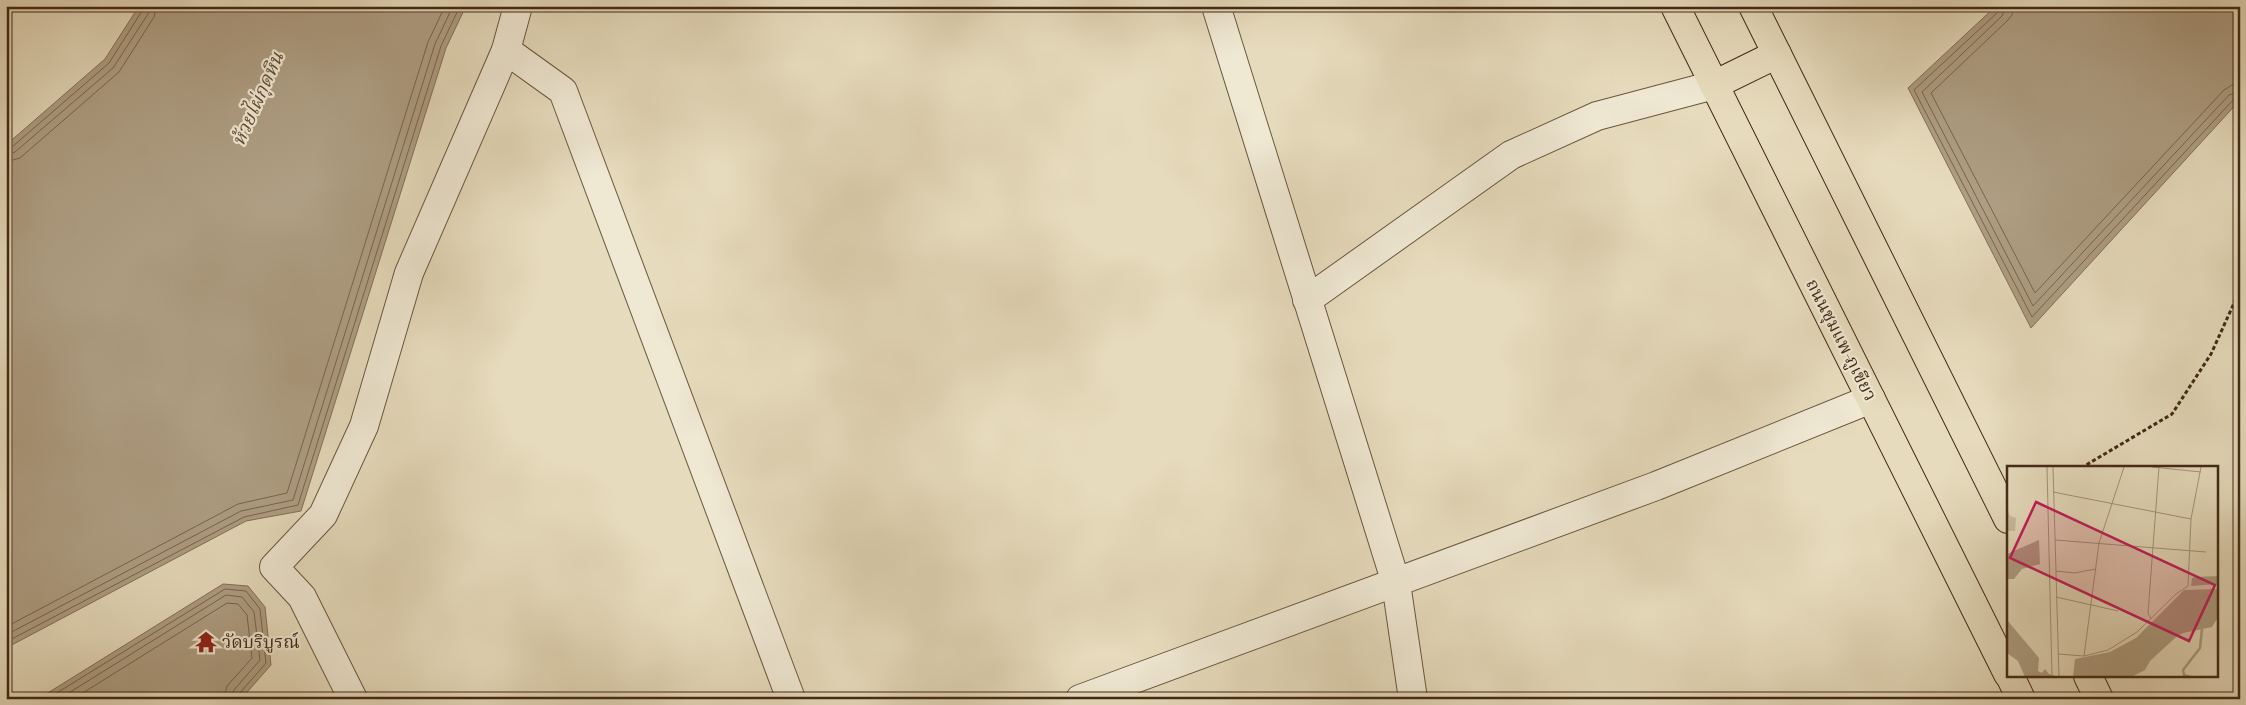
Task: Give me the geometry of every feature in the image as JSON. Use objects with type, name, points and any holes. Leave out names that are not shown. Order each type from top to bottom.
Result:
[{"type":"highway","name":"ถนนชุมแพ-ภูเขียว","points":[[1675,6],[2007,671]]},
{"type":"highway","points":[[1753,6],[2007,517]]},
{"type":"highway","points":[[1714,85],[1777,54]]},
{"type":"highway","name":"ถนนชุมแพ-ภูเขียว","points":[[2010,678],[2021,699]]},
{"type":"highway","points":[[2089,678],[2099,699]]},
{"type":"street","points":[[353,699],[302,597],[274,567],[323,515],[364,426],[409,273],[506,50],[518,6]]},
{"type":"street","points":[[1216,6],[1396,583],[1413,699]]},
{"type":"street","points":[[506,50],[563,91],[790,699]]},
{"type":"street","points":[[1307,300],[1511,155],[1597,116],[1714,85]]},
{"type":"street","points":[[1080,699],[1656,486],[1871,399]]},
{"type":"path","points":[[2084,466],[2172,414],[2211,354],[2240,290]]},
{"type":"water","name":"ห้วยไผ่กุดหิน","points":[[139,6],[466,6],[446,48],[301,511],[246,521],[6,648],[6,145],[105,59]]},
{"type":"water","points":[[1996,6],[2240,6],[2240,100],[2031,328],[1908,88]]},
{"type":"water","name":"วัดบริบูรณ์","points":[[223,584],[248,586],[265,607],[271,665],[241,699],[38,699]]},
{"type":"place","name":"วัดบริบูรณ์","points":[[206,642]]}]
